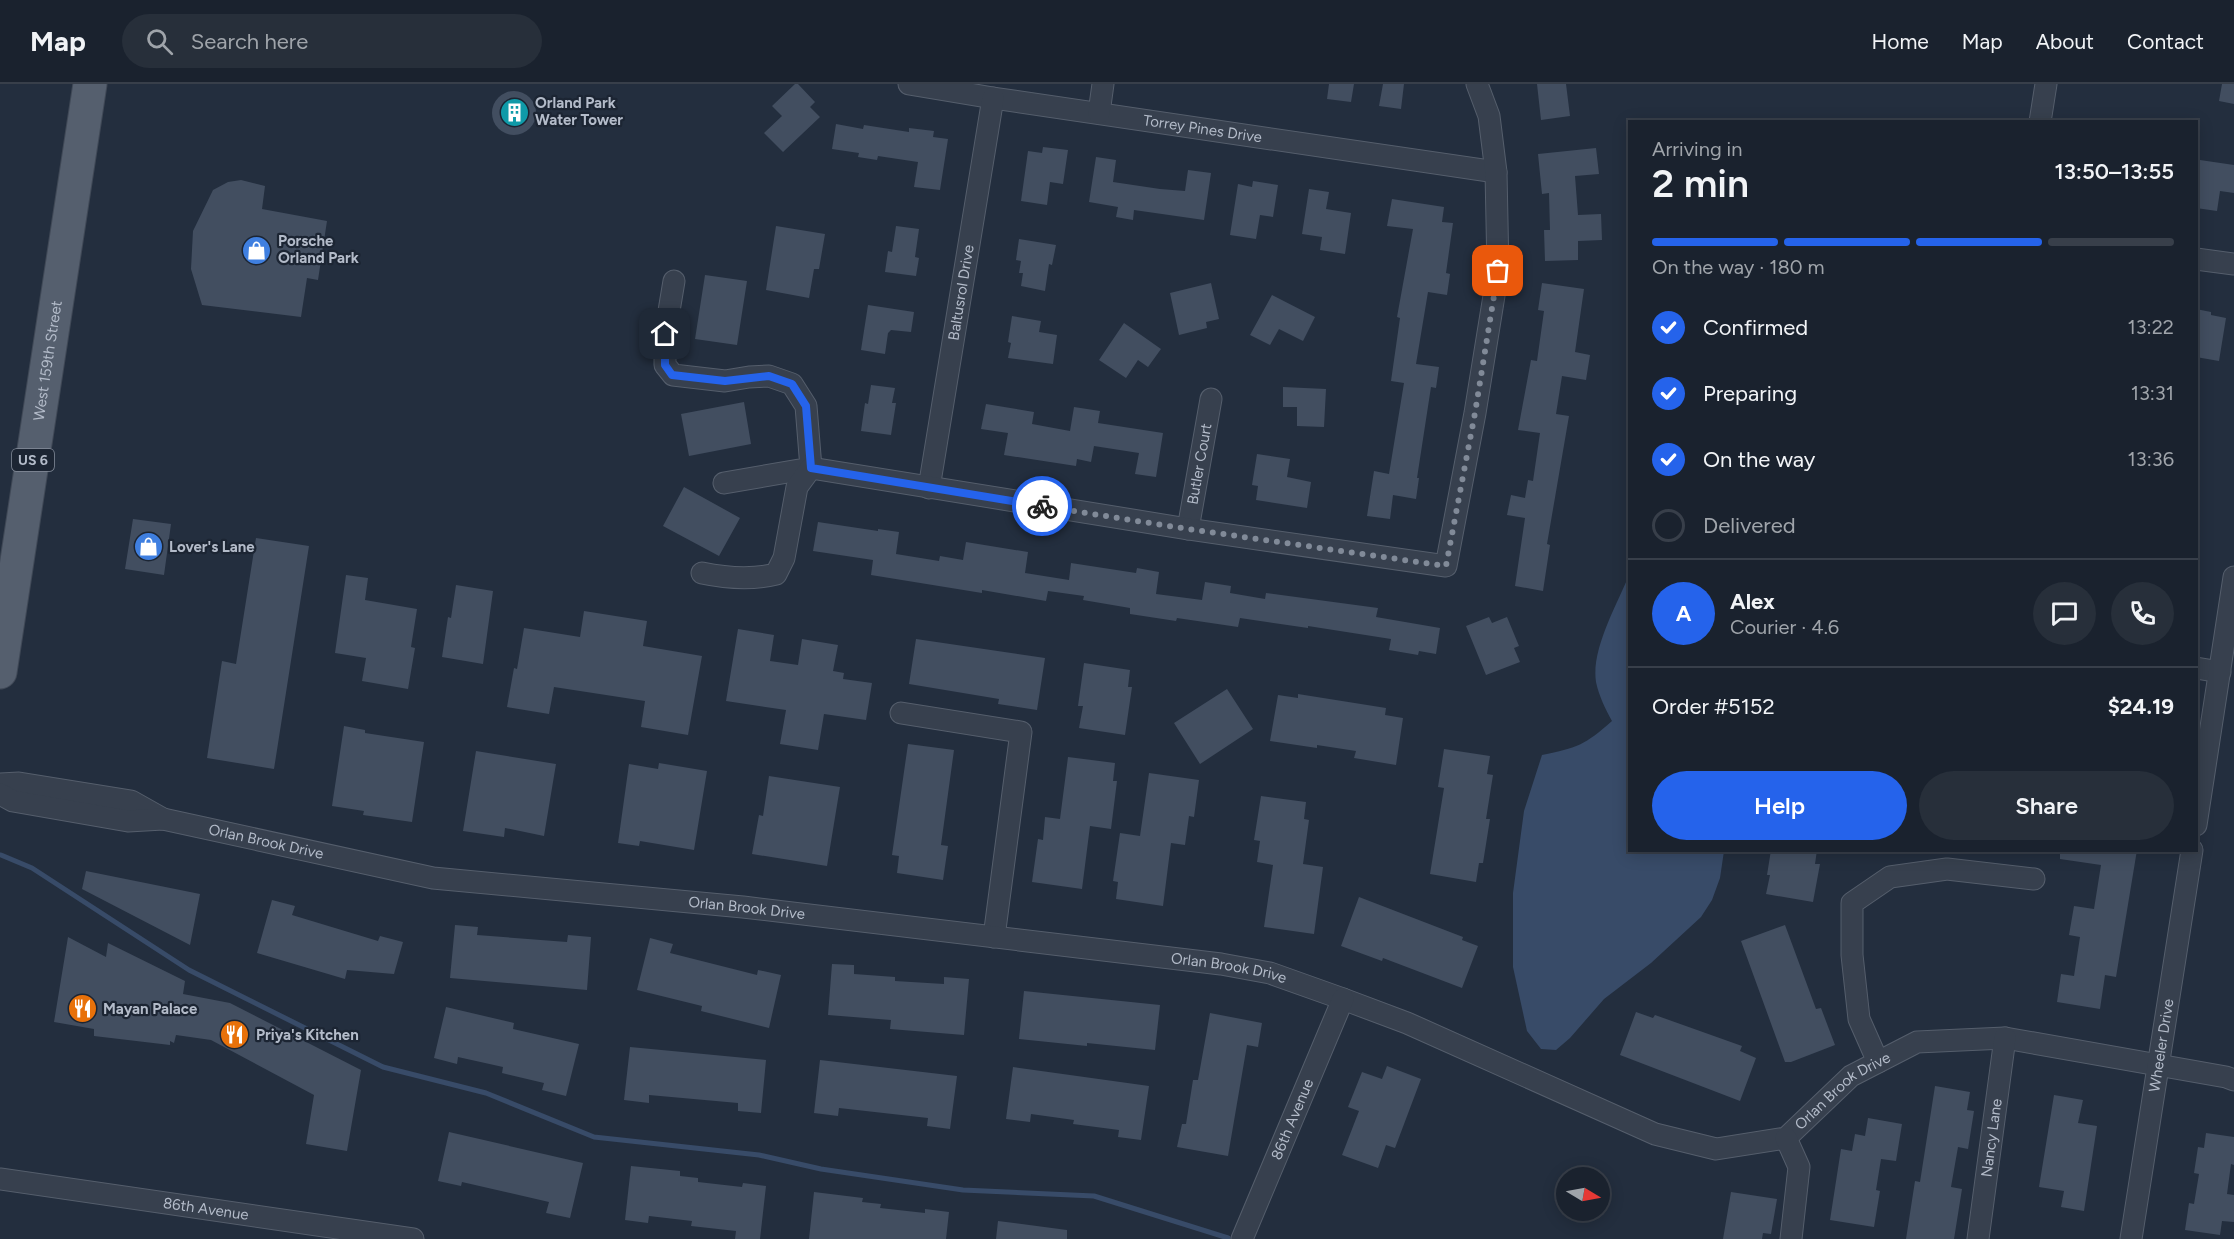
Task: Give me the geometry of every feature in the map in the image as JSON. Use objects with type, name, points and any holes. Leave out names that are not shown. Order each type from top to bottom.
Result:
[{"type":"main road","name":"West 159th Street","points":[[0,672],[90,84]]},
{"type":"street","name":"Torrey Pines Drive","points":[[909,84],[1496,172]]},
{"type":"street","points":[[1099,113],[1103,84]]},
{"type":"street","points":[[724,483],[811,468],[1188,529],[1446,566],[1475,413],[1498,271],[1496,172],[1489,116],[1477,84]]},
{"type":"street","points":[[2040,120],[2046,84]]},
{"type":"street","name":"Baltusrol Drive","points":[[929,488],[993,98]]},
{"type":"street","points":[[2198,259],[2234,264]]},
{"type":"street","points":[[674,281],[665,334],[665,365],[672,375],[725,381],[769,376],[792,384],[806,406],[811,468],[797,487],[784,558],[776,574],[761,578],[720,577],[702,573]]},
{"type":"street","name":"Butler Court","points":[[1188,529],[1211,399]]},
{"type":"street","points":[[2198,812],[2234,577]]},
{"type":"street","points":[[2198,668],[2220,672]]},
{"type":"street","points":[[901,713],[1021,732],[994,937]]},
{"type":"street","name":"Orlan Brook Drive","points":[[0,784],[19,783],[131,801],[164,819]]},
{"type":"street","name":"Orlan Brook Drive","points":[[0,794],[13,801],[128,821],[164,819],[434,878],[743,907],[1221,964],[1260,971],[1407,1023],[1655,1134],[1716,1149],[1786,1138],[1851,1076],[1917,1042],[2005,1038],[2234,1080]]},
{"type":"street","name":"Wheeler Drive","points":[[2131,1239],[2192,852]]},
{"type":"street","points":[[1878,1062],[1859,1019],[1852,955],[1852,903],[1890,877],[1947,869],[2034,879]]},
{"type":"street","name":"86th Avenue","points":[[1242,1239],[1343,999]]},
{"type":"street","name":"Nancy Lane","points":[[1978,1239],[2005,1038]]},
{"type":"street","points":[[1786,1138],[1799,1167],[1791,1239]]},
{"type":"street","name":"86th Avenue","points":[[0,1179],[413,1239]]},
{"type":"water","points":[[1628,577],[1628,852],[1724,852],[1720,878],[1712,900],[1701,917],[1651,963],[1604,999],[1570,1038],[1556,1050],[1541,1049],[1527,1031],[1513,967],[1513,893],[1524,811],[1542,755],[1580,744],[1612,721],[1599,692],[1595,669],[1606,627]]},
{"type":"building","points":[[795,84],[798,84],[815,102],[810,107],[820,117],[783,152],[764,133],[782,116],[772,106]]},
{"type":"building","points":[[1329,84],[1354,84],[1351,102],[1327,99]]},
{"type":"building","points":[[1383,84],[1404,84],[1401,109],[1379,106]]},
{"type":"building","points":[[1537,84],[1566,84],[1570,116],[1541,120]]},
{"type":"building","points":[[2222,84],[2234,84],[2234,104],[2219,101]]},
{"type":"building","name":"Orland Park Water Tower","points":[[514,91],[529,98],[536,113],[529,128],[514,135],[499,128],[492,113],[499,98]]},
{"type":"building","points":[[836,124],[863,129],[864,125],[909,132],[909,128],[934,131],[933,137],[948,139],[940,190],[914,187],[918,162],[878,156],[877,160],[858,157],[859,153],[832,149]]},
{"type":"building","points":[[1043,147],[1068,150],[1063,184],[1050,182],[1047,205],[1021,201],[1028,151],[1042,153]]},
{"type":"building","points":[[1596,148],[1599,174],[1575,176],[1578,215],[1601,214],[1602,240],[1578,241],[1578,260],[1545,261],[1544,230],[1550,230],[1549,193],[1542,194],[1538,154]]},
{"type":"building","points":[[1096,157],[1116,160],[1113,182],[1160,189],[1185,191],[1188,170],[1211,173],[1204,220],[1134,210],[1133,220],[1116,217],[1118,207],[1089,202]]},
{"type":"building","points":[[2200,160],[2234,165],[2234,193],[2220,191],[2217,211],[2198,208]]},
{"type":"building","name":"Porsche Orland Park","points":[[241,180],[265,186],[262,209],[327,221],[318,280],[307,278],[301,317],[202,305],[191,269],[193,231],[213,190],[228,182]]},
{"type":"building","points":[[1253,181],[1278,185],[1273,217],[1260,215],[1256,239],[1230,235],[1238,184],[1252,187]]},
{"type":"building","points":[[1309,189],[1329,192],[1326,209],[1351,213],[1345,254],[1320,250],[1322,237],[1302,234]]},
{"type":"building","points":[[1392,199],[1444,207],[1442,222],[1453,223],[1446,273],[1450,274],[1447,295],[1428,292],[1416,364],[1439,367],[1436,388],[1431,387],[1416,499],[1393,495],[1390,519],[1367,516],[1374,471],[1389,474],[1404,383],[1391,381],[1400,318],[1397,317],[1413,229],[1387,226]]},
{"type":"building","points":[[776,226],[825,234],[819,269],[814,269],[809,298],[766,290]]},
{"type":"building","points":[[896,226],[919,229],[915,257],[919,258],[916,276],[885,272],[888,251],[892,252]]},
{"type":"building","points":[[1019,239],[1056,245],[1052,265],[1049,264],[1045,291],[1021,286],[1023,273],[1019,273],[1021,261],[1016,260]]},
{"type":"building","points":[[705,275],[747,281],[737,345],[695,339]]},
{"type":"building","points":[[1211,283],[1219,319],[1206,322],[1207,328],[1179,335],[1170,293]]},
{"type":"building","points":[[1542,283],[1584,289],[1575,352],[1590,355],[1586,380],[1562,376],[1556,414],[1569,416],[1547,544],[1550,545],[1543,591],[1515,586],[1525,518],[1507,515],[1511,495],[1525,498],[1528,480],[1533,481],[1540,433],[1518,430],[1531,360],[1537,361],[1544,311],[1538,310]]},
{"type":"building","points":[[1272,295],[1315,317],[1303,341],[1279,329],[1270,345],[1250,335]]},
{"type":"building","points":[[868,305],[914,312],[911,332],[891,330],[888,333],[885,354],[861,350]]},
{"type":"building","points":[[2198,309],[2226,318],[2219,361],[2198,357]]},
{"type":"building","points":[[1012,316],[1041,321],[1039,332],[1057,335],[1053,364],[1008,358]]},
{"type":"building","points":[[1124,323],[1161,349],[1148,367],[1138,360],[1126,378],[1099,360]]},
{"type":"building","points":[[871,385],[895,388],[892,403],[896,403],[891,435],[861,431],[865,403],[868,404]]},
{"type":"building","points":[[1283,387],[1326,389],[1324,427],[1297,426],[1297,407],[1283,407]]},
{"type":"building","points":[[744,402],[751,444],[689,456],[681,414]]},
{"type":"building","points":[[986,404],[1034,412],[1032,424],[1070,431],[1074,407],[1100,411],[1098,423],[1163,433],[1156,477],[1135,474],[1139,453],[1094,446],[1091,462],[1077,459],[1076,466],[1004,455],[1008,433],[981,429]]},
{"type":"building","points":[[1257,454],[1290,459],[1287,477],[1311,482],[1307,508],[1256,500],[1258,486],[1252,485]]},
{"type":"building","points":[[684,487],[740,518],[719,556],[663,526]]},
{"type":"building","name":"Lover's Lane","points":[[133,519],[171,524],[164,575],[125,569]]},
{"type":"building","points":[[818,522],[899,532],[896,554],[939,561],[940,556],[963,560],[966,542],[1028,552],[1025,573],[1069,580],[1071,563],[1136,573],[1137,568],[1159,572],[1156,594],[1202,600],[1205,582],[1231,586],[1230,593],[1265,599],[1266,593],[1378,608],[1376,617],[1440,628],[1436,654],[1419,651],[1418,655],[1389,650],[1391,639],[1308,626],[1308,628],[1240,618],[1238,627],[1177,618],[1176,621],[1130,614],[1130,608],[1083,600],[1084,596],[1048,591],[1046,601],[871,575],[873,560],[813,551]]},
{"type":"building","points":[[256,538],[309,546],[274,769],[207,758],[222,661],[236,664]]},
{"type":"building","points":[[346,575],[368,578],[365,600],[417,609],[411,647],[415,648],[408,689],[362,681],[366,658],[335,653]]},
{"type":"building","points":[[456,585],[493,591],[483,664],[442,657]]},
{"type":"building","points":[[584,611],[647,621],[643,646],[702,656],[688,735],[641,727],[645,701],[554,687],[549,714],[507,707],[524,628],[580,637]]},
{"type":"building","points":[[1489,617],[1492,623],[1507,617],[1519,646],[1514,648],[1520,662],[1486,675],[1466,626]]},
{"type":"building","points":[[738,629],[774,635],[770,661],[798,665],[802,639],[838,645],[833,671],[844,673],[843,679],[872,683],[866,720],[824,714],[818,750],[780,744],[786,710],[726,701]]},
{"type":"building","points":[[916,639],[1045,658],[1037,710],[998,704],[999,699],[909,684]]},
{"type":"building","points":[[1084,663],[1130,670],[1128,687],[1132,687],[1125,735],[1079,728],[1083,706],[1078,706]]},
{"type":"building","points":[[1227,689],[1253,729],[1200,764],[1174,723]]},
{"type":"building","points":[[1298,694],[1386,708],[1385,715],[1403,718],[1396,765],[1354,758],[1356,751],[1270,741],[1278,695],[1298,698]]},
{"type":"building","points":[[344,726],[365,730],[365,733],[424,742],[412,822],[363,815],[364,811],[332,806]]},
{"type":"building","points":[[908,744],[954,750],[941,845],[948,846],[943,880],[897,873],[899,856],[892,855]]},
{"type":"building","points":[[1444,749],[1490,756],[1487,774],[1493,775],[1486,819],[1490,819],[1483,863],[1479,863],[1476,882],[1430,874],[1444,788],[1438,787]]},
{"type":"building","points":[[476,751],[556,764],[544,836],[505,828],[504,837],[463,831]]},
{"type":"building","points":[[1068,757],[1115,763],[1113,781],[1117,781],[1111,829],[1090,826],[1082,889],[1032,882],[1038,839],[1043,840],[1045,817],[1060,819]]},
{"type":"building","points":[[659,763],[707,771],[694,850],[640,841],[639,846],[618,843],[629,764],[658,769]]},
{"type":"building","points":[[1149,773],[1199,780],[1194,817],[1189,816],[1185,845],[1171,843],[1163,906],[1116,899],[1118,882],[1113,881],[1120,833],[1140,836]]},
{"type":"building","points":[[769,776],[840,787],[827,866],[752,854],[759,815],[763,816]]},
{"type":"building","points":[[1261,796],[1306,802],[1304,819],[1309,820],[1303,864],[1323,867],[1314,934],[1264,927],[1273,865],[1257,862],[1260,841],[1254,840]]},
{"type":"building","points":[[1771,852],[1817,852],[1815,864],[1820,864],[1813,902],[1766,894],[1770,875],[1767,875]]},
{"type":"building","points":[[2060,852],[2137,852],[2116,977],[2105,975],[2100,1009],[2057,1002],[2061,974],[2074,976],[2080,937],[2069,935],[2074,906],[2094,909],[2101,865],[2060,859]]},
{"type":"building","points":[[86,871],[200,894],[190,945],[82,889]]},
{"type":"building","points":[[1359,897],[1463,937],[1462,940],[1478,946],[1462,988],[1383,958],[1382,961],[1341,946]]},
{"type":"building","points":[[272,900],[295,906],[292,915],[378,941],[380,936],[403,942],[394,974],[347,970],[345,979],[257,953]]},
{"type":"building","points":[[455,925],[478,927],[477,935],[567,942],[568,935],[591,937],[587,990],[450,978]]},
{"type":"building","points":[[1785,925],[1816,1009],[1821,1008],[1835,1045],[1791,1062],[1785,1062],[1741,941]]},
{"type":"building","points":[[68,937],[106,957],[108,943],[185,981],[183,994],[230,1003],[361,1070],[347,1151],[306,1144],[314,1095],[211,1040],[176,1035],[174,1043],[170,1041],[170,1045],[94,1036],[94,1029],[54,1022]]},
{"type":"building","points":[[650,938],[673,944],[670,953],[757,975],[758,970],[781,975],[769,1028],[701,1011],[702,1006],[637,990]]},
{"type":"building","points":[[832,964],[854,965],[854,974],[895,977],[895,981],[944,984],[944,977],[969,979],[964,1035],[890,1029],[891,1020],[828,1015]]},
{"type":"building","points":[[1024,991],[1160,1005],[1155,1050],[1019,1039]]},
{"type":"building","points":[[446,1007],[514,1023],[513,1029],[579,1044],[566,1096],[542,1090],[544,1083],[502,1073],[503,1067],[458,1057],[457,1064],[434,1058]]},
{"type":"building","points":[[1636,1012],[1653,1018],[1655,1015],[1742,1046],[1740,1051],[1756,1058],[1740,1101],[1620,1055]]},
{"type":"building","points":[[1210,1013],[1262,1023],[1258,1047],[1247,1045],[1228,1156],[1177,1147],[1182,1124],[1186,1124],[1193,1080],[1198,1080]]},
{"type":"building","points":[[630,1047],[766,1060],[761,1113],[738,1111],[738,1103],[649,1095],[649,1103],[624,1100]]},
{"type":"building","points":[[820,1060],[957,1076],[950,1129],[927,1126],[928,1118],[839,1108],[838,1116],[814,1113]]},
{"type":"building","points":[[1387,1066],[1421,1079],[1395,1148],[1386,1145],[1378,1168],[1342,1155],[1359,1111],[1348,1107],[1362,1072],[1382,1079]]},
{"type":"building","points":[[1013,1067],[1149,1086],[1141,1140],[1118,1137],[1119,1130],[1073,1124],[1074,1120],[1031,1114],[1030,1122],[1006,1119]]},
{"type":"building","points":[[1935,1086],[1970,1092],[1967,1110],[1974,1111],[1968,1149],[1958,1147],[1951,1187],[1962,1189],[1954,1239],[1906,1239],[1915,1181],[1920,1182]]},
{"type":"building","points":[[2054,1095],[2083,1100],[2078,1123],[2097,1126],[2084,1211],[2061,1207],[2064,1191],[2039,1187]]},
{"type":"building","points":[[1868,1118],[1902,1124],[1896,1161],[1881,1159],[1876,1190],[1880,1191],[1874,1227],[1830,1220],[1841,1149],[1852,1151],[1855,1134],[1865,1136]]},
{"type":"building","points":[[449,1132],[583,1163],[570,1218],[546,1213],[549,1202],[462,1182],[461,1186],[438,1181]]},
{"type":"building","points":[[2206,1133],[2234,1137],[2234,1165],[2231,1164],[2227,1194],[2234,1195],[2234,1222],[2222,1221],[2220,1235],[2185,1230],[2189,1203],[2194,1204],[2199,1174],[2194,1173],[2198,1147],[2204,1148]]},
{"type":"building","points":[[631,1166],[680,1171],[680,1176],[698,1178],[698,1182],[742,1187],[743,1183],[766,1186],[760,1239],[735,1239],[736,1231],[691,1226],[692,1221],[649,1216],[648,1223],[625,1220]]},
{"type":"building","points":[[814,1192],[863,1198],[862,1202],[881,1204],[880,1208],[925,1213],[925,1209],[949,1212],[946,1239],[809,1239]]},
{"type":"building","points":[[1731,1192],[1777,1199],[1771,1234],[1763,1233],[1762,1239],[1723,1239]]},
{"type":"building","points":[[998,1221],[1067,1230],[1067,1239],[996,1239]]},
{"type":"waterway","points":[[1,855],[32,868],[189,970],[383,1067],[486,1093],[594,1137],[759,1155],[821,1169],[963,1190],[1094,1196],[1228,1238]]},
{"type":"way so far","points":[[1042,506],[1446,566],[1475,413],[1498,271]]},
{"type":"place","name":"Orland Park Water Tower","points":[[514,112]]},
{"type":"place","name":"Porsche Orland Park","points":[[257,250]]},
{"type":"place","name":"Lover's Lane","points":[[148,547]]},
{"type":"place","name":"Mayan Palace","points":[[82,1009]]},
{"type":"place","name":"Priya's Kitchen","points":[[235,1035]]},
{"type":"route","points":[[665,334],[665,365],[672,375],[725,381],[769,376],[792,384],[806,406],[811,468],[1042,506]]}]
